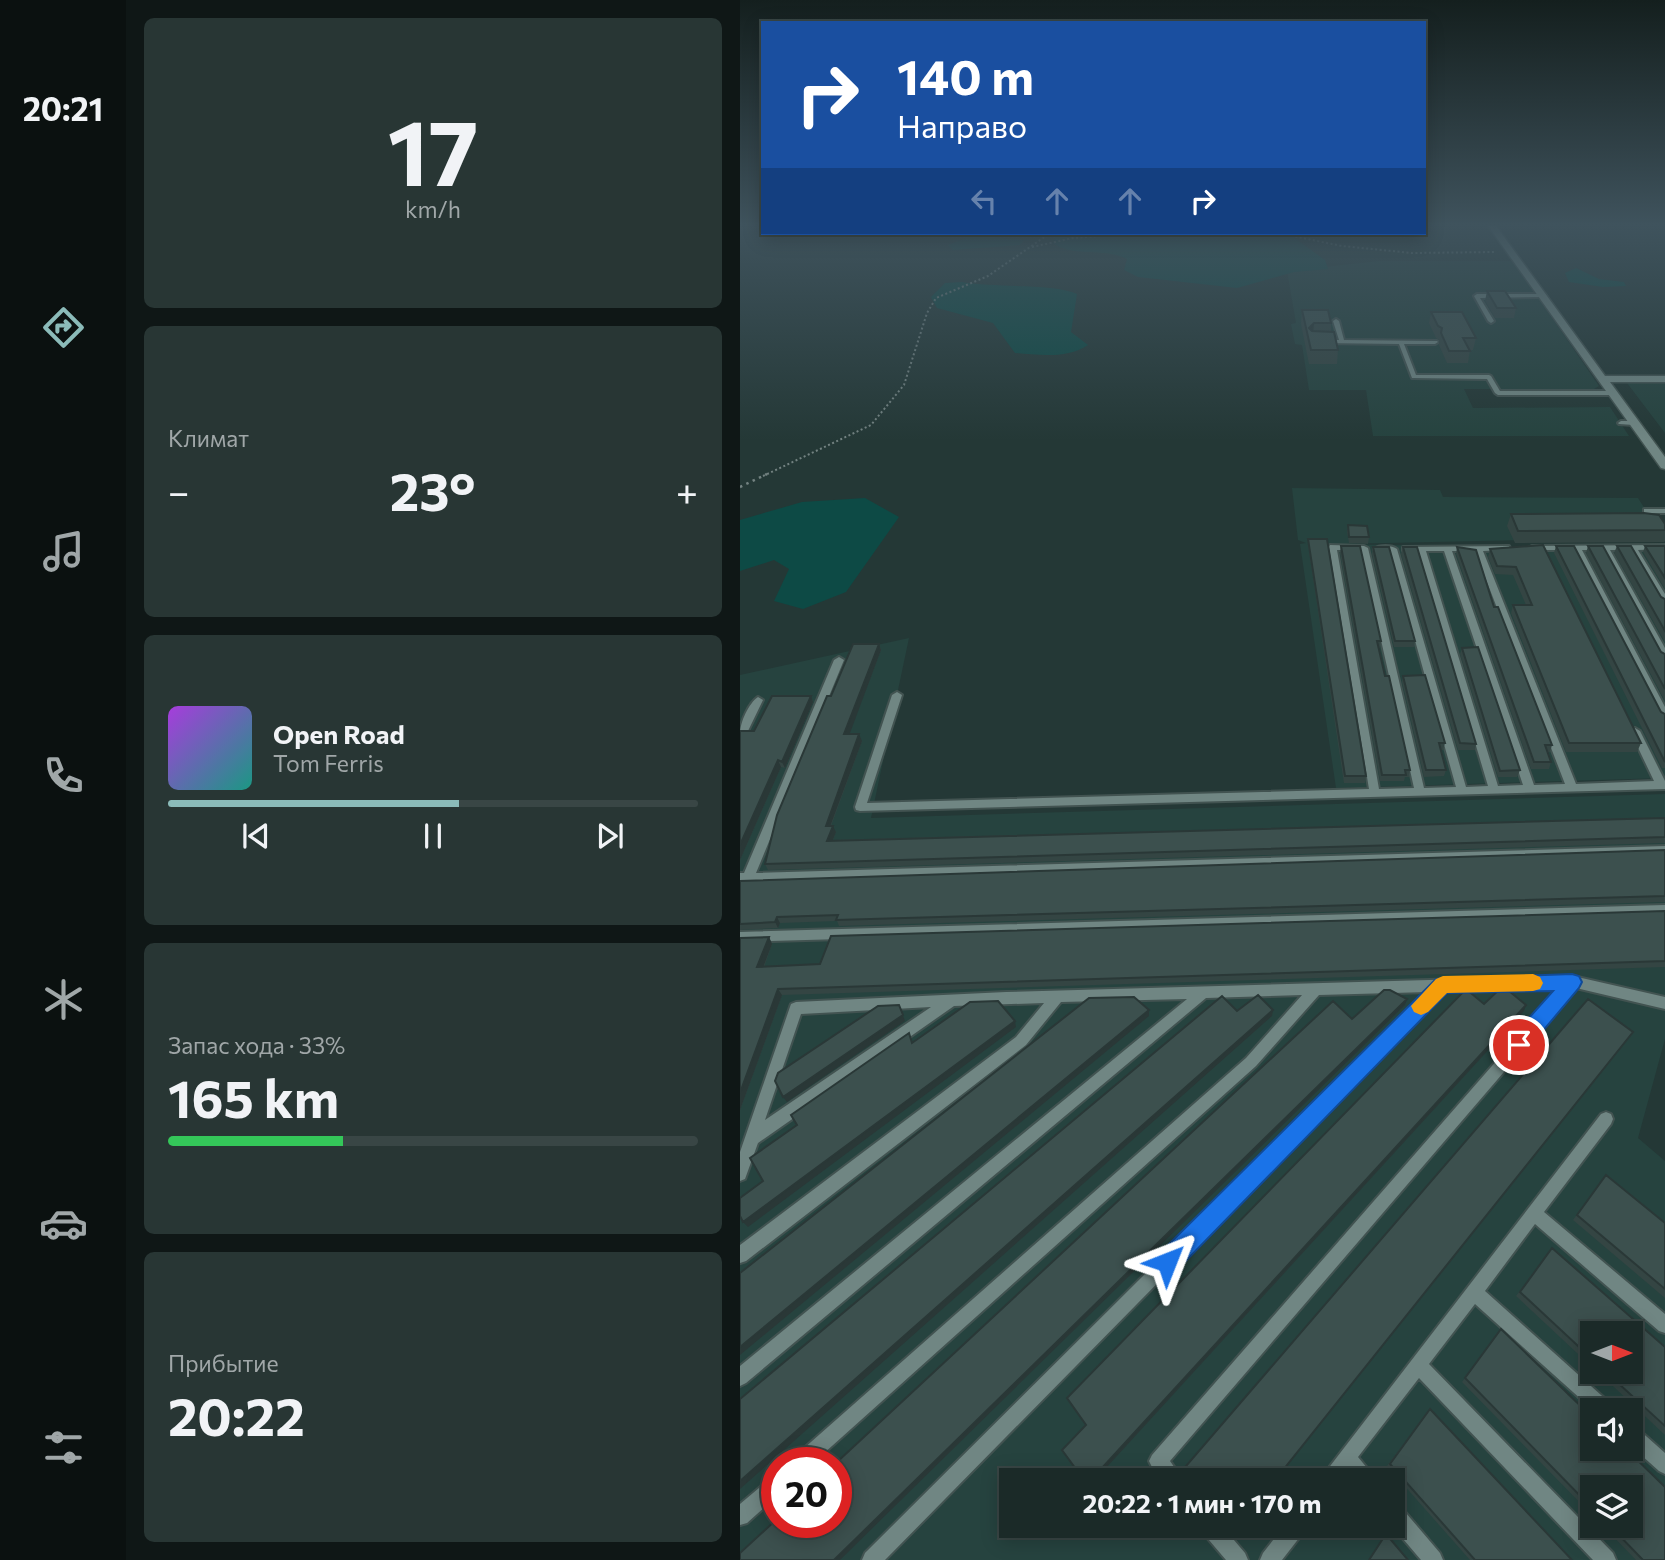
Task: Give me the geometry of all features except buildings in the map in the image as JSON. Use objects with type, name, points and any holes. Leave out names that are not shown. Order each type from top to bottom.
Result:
[{"type":"street","points":[[1545,296],[1665,466]]},
{"type":"street","points":[[1602,379],[1665,379]]},
{"type":"lane","points":[[1491,321],[1477,296],[1545,296]]},
{"type":"lane","points":[[1336,321],[1342,342]]},
{"type":"lane","points":[[1313,342],[1435,342]]},
{"type":"lane","points":[[1401,342],[1414,377],[1489,377],[1498,393],[1612,393]]},
{"type":"lane","points":[[1621,423],[1634,423]]},
{"type":"lane","points":[[1647,511],[1665,511]]},
{"type":"lane","points":[[1375,794],[1333,548],[1661,547],[1665,556]]},
{"type":"lane","points":[[1364,548],[1420,792]]},
{"type":"lane","points":[[1544,548],[1551,561]]},
{"type":"lane","points":[[1577,548],[1665,717]]},
{"type":"lane","points":[[1605,548],[1665,657]]},
{"type":"lane","points":[[1633,548],[1665,602]]},
{"type":"lane","points":[[1393,549],[1462,791]]},
{"type":"lane","points":[[1421,549],[1494,790]]},
{"type":"lane","points":[[1446,549],[1530,789]]},
{"type":"lane","points":[[1478,549],[1572,788]]},
{"type":"lane","points":[[839,660],[744,878],[1665,850]]},
{"type":"lane","points":[[897,695],[860,807],[1663,785],[1630,723]]},
{"type":"lane","points":[[741,733],[758,700]]},
{"type":"lane","points":[[740,937],[1665,909]]},
{"type":"lane","points":[[1164,1468],[1158,1461],[1572,982]]},
{"type":"lane","points":[[740,1174],[796,1008],[1316,988],[1572,982],[1665,1003]]},
{"type":"lane","points":[[872,1560],[1443,985]]},
{"type":"lane","points":[[818,1447],[1251,1062],[1316,988]]},
{"type":"lane","points":[[740,1377],[1204,992]]},
{"type":"lane","points":[[740,1255],[1021,1041],[1057,997]]},
{"type":"lane","points":[[752,1138],[951,1001]]},
{"type":"lane","points":[[1339,1468],[1606,1119]]},
{"type":"lane","points":[[1534,1213],[1665,1325]]},
{"type":"lane","points":[[1474,1293],[1592,1398]]},
{"type":"lane","points":[[1418,1365],[1606,1560]]},
{"type":"lane","points":[[1643,1445],[1665,1465]]},
{"type":"lane","points":[[1347,1458],[1356,1468]]},
{"type":"lane","points":[[740,1516],[761,1497]]},
{"type":"lane","points":[[1405,1527],[1433,1560]]},
{"type":"lane","points":[[1220,1538],[1238,1560]]},
{"type":"lane","points":[[1270,1560],[1287,1538]]},
{"type":"path","points":[[740,487],[871,425],[904,385],[927,313],[936,298],[941,296]]},
{"type":"shaded area","points":[[1077,296],[1071,332],[1088,345],[1062,354],[1015,353],[993,323],[937,308],[931,297]]},
{"type":"shaded area","points":[[1291,296],[1537,296],[1599,386],[1594,389],[1464,389],[1473,408],[1610,407],[1629,436],[1373,436],[1366,390],[1309,390],[1302,345],[1295,344],[1291,324],[1296,323]]},
{"type":"shaded area","points":[[1627,383],[1665,383],[1665,433]]},
{"type":"shaded area","points":[[1292,488],[1440,490],[1443,497],[1638,498],[1663,537],[1339,544],[1665,551],[1665,778],[1336,788],[1300,544],[1306,543],[1298,540]]},
{"type":"shaded area","points":[[865,498],[899,517],[846,592],[803,609],[774,601],[789,569],[774,560],[740,571],[740,520],[802,502]]},
{"type":"shaded area","points":[[909,638],[871,818],[1665,794],[1665,1039],[1638,1138],[1665,1161],[1665,1560],[740,1560],[740,675]]},
{"type":"slow traffic","points":[[1421,1006],[1443,985],[1533,983]]},
{"type":"route","points":[[1167,1262],[1443,985],[1572,982],[1519,1045]]}]
